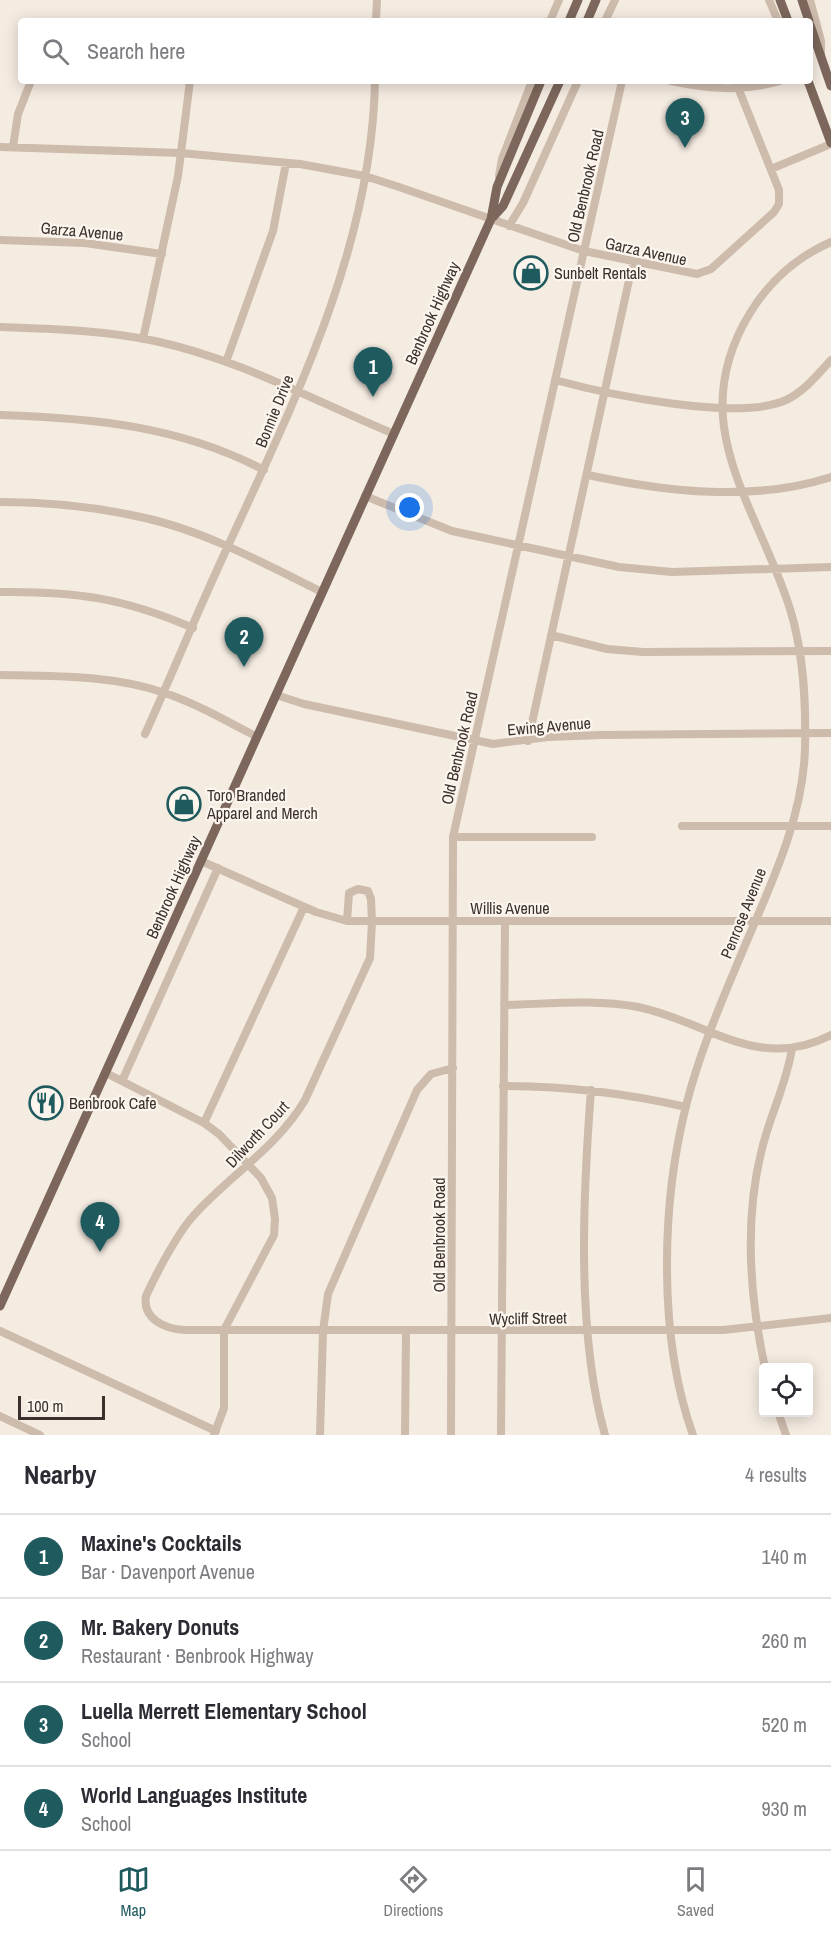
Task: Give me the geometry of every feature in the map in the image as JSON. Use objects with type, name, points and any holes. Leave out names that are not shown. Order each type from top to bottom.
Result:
[{"type":"main road","points":[[570,18],[578,0]]},
{"type":"main road","points":[[588,18],[596,0]]},
{"type":"main road","points":[[780,0],[787,18]]},
{"type":"main road","points":[[802,0],[807,18]]},
{"type":"main road","points":[[813,32],[825,61],[831,86]]},
{"type":"main road","name":"Benbrook Highway","points":[[0,1306],[491,219],[497,187],[540,84]]},
{"type":"main road","name":"Benbrook Highway","points":[[491,219],[503,206],[559,84]]},
{"type":"main road","points":[[809,84],[831,144]]},
{"type":"street","points":[[376,18],[377,0]]},
{"type":"street","points":[[551,18],[559,0]]},
{"type":"street","points":[[606,18],[615,0]]},
{"type":"street","points":[[769,0],[777,18]]},
{"type":"street","points":[[810,0],[825,61]]},
{"type":"street","points":[[13,147],[18,114],[30,84]]},
{"type":"street","points":[[143,339],[181,153],[190,84]]},
{"type":"street","name":"Bonnie Drive","points":[[145,734],[264,470],[336,289],[365,176],[374,118],[375,84]]},
{"type":"street","name":"Benbrook Highway","points":[[497,187],[502,159],[531,84]]},
{"type":"street","points":[[509,226],[523,203],[577,84]]},
{"type":"street","name":"Old Benbrook Road","points":[[451,1435],[455,922],[452,873],[453,837],[621,84]]},
{"type":"street","points":[[685,84],[704,88],[739,90],[766,84]]},
{"type":"street","points":[[739,90],[771,169],[831,144]]},
{"type":"street","name":"Garza Avenue","points":[[0,147],[181,153],[286,163],[365,176],[584,251],[689,274],[703,273],[711,269],[774,212],[779,204],[779,190],[771,169]]},
{"type":"street","points":[[226,362],[273,231],[286,163]]},
{"type":"street","name":"Garza Avenue","points":[[0,240],[85,243],[162,254]]},
{"type":"street","name":"Penrose Avenue","points":[[693,1435],[679,1389],[672,1331],[670,1214],[686,1107],[710,1032],[791,826],[802,784],[805,733],[800,652],[792,612],[729,457],[722,421],[722,406],[726,374],[735,343],[754,307],[786,270],[831,243]]},
{"type":"street","points":[[528,741],[606,394],[633,262]]},
{"type":"street","points":[[0,327],[88,331],[143,339],[226,362],[394,434]]},
{"type":"street","points":[[555,381],[606,394],[722,406],[764,405],[786,400],[797,393],[831,360]]},
{"type":"street","points":[[0,415],[88,418],[121,423],[212,448],[264,470]]},
{"type":"street","points":[[588,475],[643,486],[743,491],[803,485],[831,477]]},
{"type":"street","points":[[365,496],[444,528],[569,557],[640,570],[775,570],[831,567]]},
{"type":"street","points":[[0,502],[77,506],[147,518],[227,548],[322,592]]},
{"type":"street","points":[[0,592],[52,592],[112,599],[151,609],[193,628]]},
{"type":"street","points":[[551,635],[598,647],[643,652],[831,651]]},
{"type":"street","points":[[0,675],[100,679],[164,693],[206,709],[257,736]]},
{"type":"street","name":"Ewing Avenue","points":[[276,695],[304,704],[493,744],[528,741],[548,736],[831,733]]},
{"type":"street","points":[[682,826],[831,826]]},
{"type":"street","points":[[453,837],[592,837]]},
{"type":"street","name":"Willis Avenue","points":[[201,861],[304,907],[347,921],[831,921]]},
{"type":"street","points":[[122,1081],[218,868]]},
{"type":"street","name":"Dilworth Court","points":[[224,1330],[185,1330],[168,1327],[149,1316],[145,1304],[152,1284],[194,1214],[248,1165],[297,1114],[305,1101],[366,969],[372,945],[370,894],[362,889],[349,893],[347,921]]},
{"type":"street","points":[[204,1123],[304,907]]},
{"type":"street","points":[[501,1435],[505,922]]},
{"type":"street","points":[[504,1005],[623,1005],[676,1018],[756,1048],[792,1048],[814,1043],[831,1035]]},
{"type":"street","points":[[764,1363],[757,1328],[752,1245],[756,1192],[761,1152],[792,1048]]},
{"type":"street","points":[[320,1435],[323,1331],[332,1285],[417,1090],[431,1074],[453,1068]]},
{"type":"street","points":[[0,1330],[215,1433],[224,1408],[224,1330],[274,1235],[272,1198],[261,1178],[219,1134],[204,1123],[106,1072]]},
{"type":"street","points":[[504,1086],[591,1090],[686,1107]]},
{"type":"street","points":[[591,1090],[586,1210],[588,1331],[596,1394],[605,1435]]},
{"type":"street","name":"Wycliff Street","points":[[224,1330],[672,1331],[757,1328],[831,1318]]},
{"type":"street","points":[[405,1435],[406,1331]]},
{"type":"street","points":[[0,1416],[25,1432],[40,1435]]},
{"type":"street","points":[[779,1417],[786,1435]]},
{"type":"place","name":"Luella Merrett Elementary School","points":[[685,148]]},
{"type":"place","name":"Sunbelt Rentals","points":[[531,273]]},
{"type":"place","name":"Maxine's Cocktails","points":[[373,397]]},
{"type":"place","name":"Mr. Bakery Donuts","points":[[244,667]]},
{"type":"place","name":"Toro Branded Apparel and Merch","points":[[184,804]]},
{"type":"place","name":"Benbrook Cafe","points":[[46,1103]]},
{"type":"place","name":"World Languages Institute","points":[[100,1252]]}]
